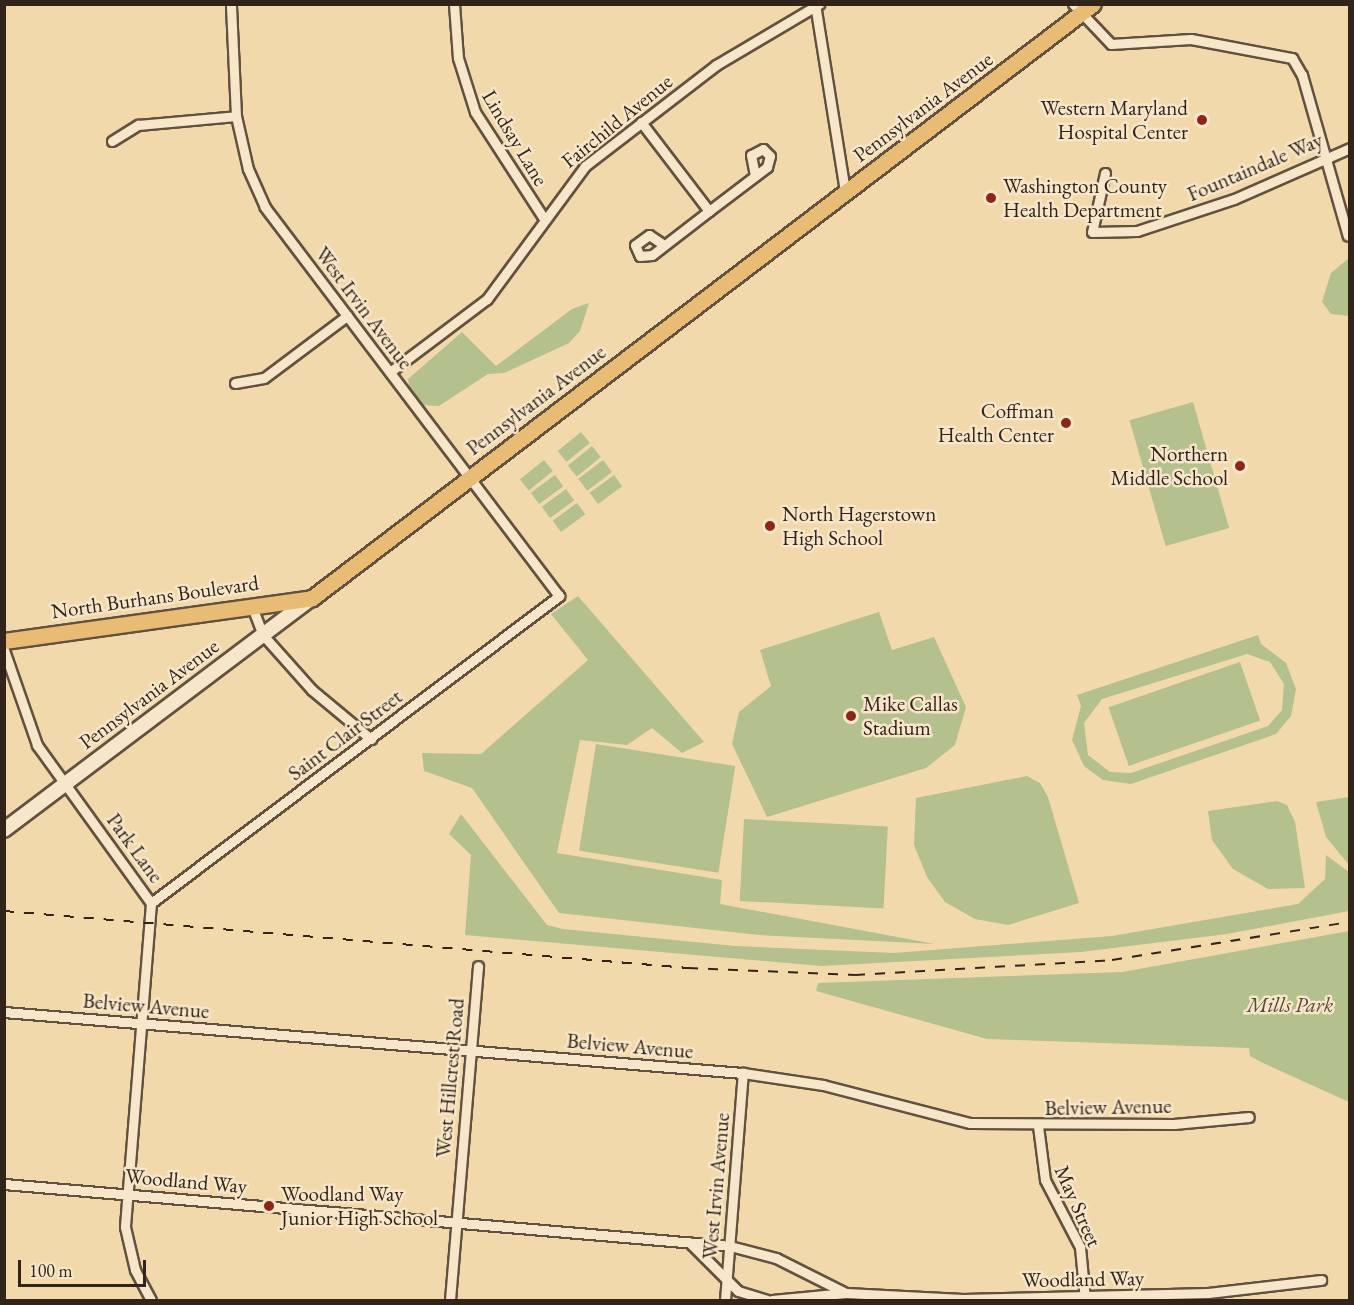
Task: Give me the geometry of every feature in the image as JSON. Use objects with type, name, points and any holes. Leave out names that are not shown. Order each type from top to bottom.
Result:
[{"type":"main road","name":"Pennsylvania Avenue","points":[[4,830],[312,598],[1083,8]]},
{"type":"main road","name":"North Burhans Boulevard","points":[[4,641],[251,604],[312,598]]},
{"type":"street","name":"West Irvin Avenue","points":[[231,4],[236,116],[248,170],[264,207],[559,596]]},
{"type":"street","name":"Lindsay Lane","points":[[454,4],[458,58],[472,104],[543,217]]},
{"type":"street","points":[[817,5],[845,191]]},
{"type":"street","name":"Fairchild Avenue","points":[[390,372],[487,299],[574,176],[716,64],[817,5]]},
{"type":"street","points":[[1083,8],[1111,44],[1178,41],[1246,46],[1292,58],[1327,154],[1348,236]]},
{"type":"street","points":[[112,141],[138,125],[236,116]]},
{"type":"street","points":[[641,122],[709,211]]},
{"type":"street","name":"Fountaindale Way","points":[[1105,173],[1092,232],[1137,231],[1234,199],[1327,154],[1350,148]]},
{"type":"street","points":[[664,245],[755,176]]},
{"type":"street","points":[[235,383],[264,378],[347,316]]},
{"type":"street","name":"Saint Clair Street","points":[[151,903],[559,596]]},
{"type":"street","points":[[251,604],[262,635],[312,690],[371,739]]},
{"type":"street","name":"Park Lane","points":[[4,650],[25,718],[64,785],[151,903],[126,1194],[128,1248],[151,1300]]},
{"type":"street","name":"West Hillcrest Road","points":[[450,1300],[478,966]]},
{"type":"street","name":"Belview Avenue","points":[[4,1012],[743,1073],[823,1085],[941,1119],[1038,1126],[1249,1117]]},
{"type":"street","name":"West Irvin Avenue","points":[[725,1300],[743,1073]]},
{"type":"street","name":"May Street","points":[[1038,1126],[1041,1165],[1080,1247],[1085,1299]]},
{"type":"street","name":"Woodland Way","points":[[4,1184],[730,1245],[776,1258],[846,1293]]},
{"type":"street","name":"Woodland Way","points":[[687,1240],[738,1292],[770,1300],[846,1293],[1085,1299],[1208,1293],[1321,1280]]},
{"type":"green space","points":[[1349,258],[1349,316],[1331,314],[1322,302],[1331,273]]},
{"type":"green space","points":[[589,303],[580,331],[569,343],[504,373],[488,374],[439,406],[423,405],[411,395],[408,379],[462,332],[496,366],[572,309]]},
{"type":"green space","points":[[1193,402],[1229,528],[1166,546],[1130,420]]},
{"type":"green space","points":[[581,432],[590,443],[566,462],[558,451]]},
{"type":"green space","points":[[592,446],[601,457],[577,476],[568,466]]},
{"type":"green space","points":[[544,460],[553,471],[529,490],[520,480]]},
{"type":"green space","points":[[603,460],[612,472],[587,491],[578,479]]},
{"type":"green space","points":[[555,475],[563,486],[539,504],[531,493]]},
{"type":"green space","points":[[614,475],[622,486],[598,504],[590,493]]},
{"type":"green space","points":[[566,489],[574,500],[550,518],[542,507]]},
{"type":"green space","points":[[577,503],[585,514],[561,532],[553,521]]},
{"type":"green space","points":[[578,596],[704,742],[682,753],[652,728],[627,745],[580,740],[557,853],[722,880],[720,904],[935,944],[759,935],[559,913],[472,788],[424,771],[422,753],[481,754],[588,660],[551,614]]},
{"type":"green space","name":"Mike Callas Stadium","points":[[879,612],[892,650],[934,637],[966,707],[955,745],[926,768],[767,817],[732,744],[739,712],[771,686],[760,650]]},
{"type":"green space","points":[[1258,635],[1261,644],[1286,663],[1296,689],[1291,716],[1276,734],[1131,784],[1103,780],[1084,766],[1072,740],[1081,706],[1077,695]],"holes":[[[1247,654],[1270,662],[1284,684],[1282,710],[1268,726],[1131,773],[1110,772],[1088,755],[1084,723],[1102,699]]]},
{"type":"green space","points":[[1240,662],[1260,721],[1129,766],[1109,707]]},
{"type":"green space","points":[[596,744],[735,766],[718,873],[579,851]]},
{"type":"green space","points":[[1027,776],[1040,783],[1048,797],[1079,903],[1008,925],[975,919],[945,902],[927,877],[914,845],[916,798]]},
{"type":"green space","points":[[1350,797],[1349,865],[1326,837],[1316,802]]},
{"type":"green space","points":[[1277,801],[1287,805],[1295,822],[1305,888],[1268,889],[1233,869],[1212,840],[1208,811]]},
{"type":"green space","points":[[461,814],[547,925],[563,929],[735,946],[894,953],[1112,936],[1298,904],[1325,879],[1326,855],[1349,872],[1349,911],[1227,934],[1081,952],[821,966],[465,935],[471,855],[449,834]]},
{"type":"green space","points":[[744,819],[888,827],[884,908],[740,901]]},
{"type":"green space","name":"Mills Park","points":[[1349,931],[1349,1102],[1250,1056],[1249,1048],[987,1039],[816,991],[818,983],[1122,972]]},
{"type":"railway","points":[[4,911],[688,968],[855,975],[1112,960],[1350,922]]},
{"type":"place","name":"Western Maryland Hospital Center","points":[[1202,120]]},
{"type":"place","name":"Washington County Health Department","points":[[991,198]]},
{"type":"place","name":"Coffman Health Center","points":[[1066,423]]},
{"type":"place","name":"Northern Middle School","points":[[1240,466]]},
{"type":"place","name":"North Hagerstown High School","points":[[770,526]]},
{"type":"place","name":"Mike Callas Stadium","points":[[851,716]]},
{"type":"place","name":"Woodland Way Junior High School","points":[[269,1206]]}]
